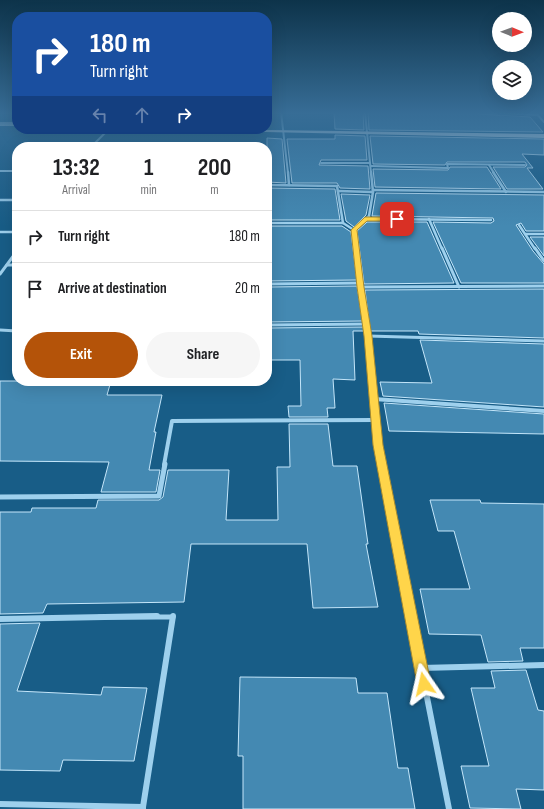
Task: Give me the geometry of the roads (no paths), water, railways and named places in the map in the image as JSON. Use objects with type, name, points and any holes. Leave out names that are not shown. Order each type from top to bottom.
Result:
[{"type":"street","points":[[285,150],[289,185]]},
{"type":"street","points":[[354,230],[369,216],[373,191],[369,150]]},
{"type":"street","points":[[321,164],[448,168],[447,164],[525,165]]},
{"type":"street","points":[[489,165],[506,192]]},
{"type":"street","points":[[0,171],[12,172]]},
{"type":"street","points":[[272,185],[337,186],[343,223]]},
{"type":"street","points":[[338,191],[544,192]]},
{"type":"street","points":[[0,200],[12,200]]},
{"type":"street","points":[[365,219],[491,220]]},
{"type":"street","points":[[429,219],[459,287]]},
{"type":"street","points":[[272,223],[343,223],[354,230]]},
{"type":"street","points":[[519,225],[544,261]]},
{"type":"street","points":[[354,230],[360,287],[367,324],[378,445],[449,809]]},
{"type":"street","points":[[0,232],[12,232]]},
{"type":"street","points":[[526,234],[544,234]]},
{"type":"street","points":[[0,274],[12,258]]},
{"type":"street","points":[[7,265],[12,265]]},
{"type":"street","points":[[272,284],[360,283]]},
{"type":"street","points":[[360,287],[544,286]]},
{"type":"street","points":[[272,325],[367,324]]},
{"type":"street","points":[[0,330],[12,331]]},
{"type":"street","points":[[368,336],[544,341]]},
{"type":"street","points":[[374,399],[544,411]]},
{"type":"street","points":[[0,496],[159,496],[172,421],[376,420]]},
{"type":"street","points":[[0,619],[173,616],[143,808],[0,804]]},
{"type":"street","points":[[421,668],[544,665]]}]
